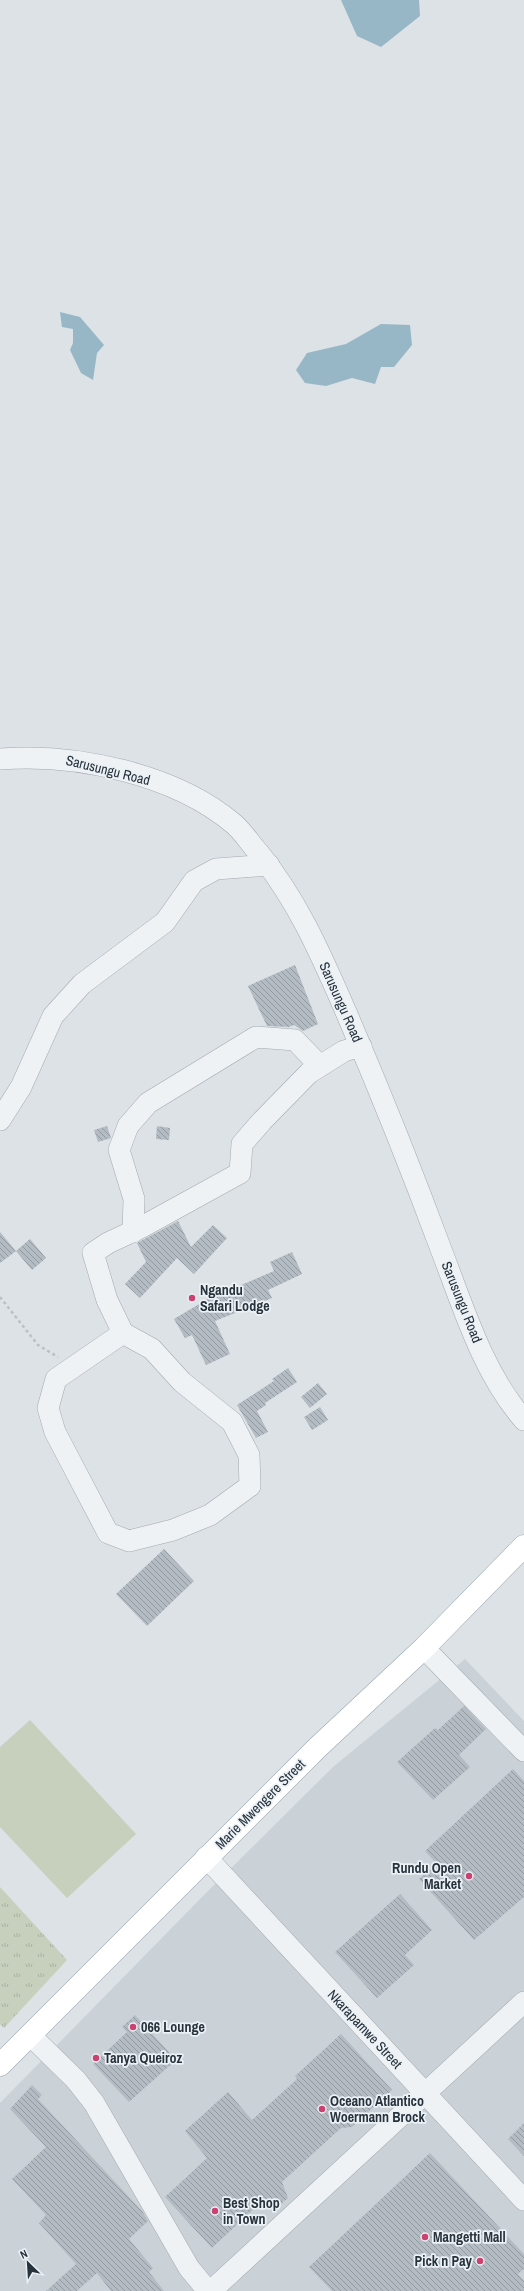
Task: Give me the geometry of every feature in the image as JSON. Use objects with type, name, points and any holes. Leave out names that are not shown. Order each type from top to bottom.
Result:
[{"type":"main road","name":"Marie Mwengere Street","points":[[0,2065],[316,1748],[424,1648],[524,1546]]},
{"type":"street","name":"Sarusungu Road","points":[[0,759],[64,759],[123,772],[164,784],[212,807],[236,826],[269,866],[302,914],[360,1046],[477,1341],[494,1377],[524,1420]]},
{"type":"street","points":[[0,1120],[21,1087],[53,1016],[82,984],[165,922],[194,881],[216,868],[269,866]]},
{"type":"street","points":[[133,1232],[134,1199],[119,1150],[128,1126],[148,1103],[256,1037],[295,1040],[320,1066]]},
{"type":"street","points":[[123,1333],[56,1379],[48,1408],[55,1432],[108,1533],[129,1541],[173,1530],[210,1515],[250,1486],[249,1455],[232,1422],[182,1382],[152,1349],[123,1333],[107,1300],[94,1253],[108,1243],[133,1232],[240,1173],[242,1144],[262,1121],[309,1072],[344,1051],[360,1046]]},
{"type":"street","points":[[424,1648],[524,1751]]},
{"type":"street","name":"Nkarapamwe Street","points":[[206,1857],[524,2200]]},
{"type":"street","points":[[30,2035],[76,2080],[94,2103],[189,2268],[210,2291],[524,2002]]},
{"type":"path","points":[[0,1297],[38,1345],[74,1366]]},
{"type":"shaded area","points":[[465,1659],[524,1721],[524,2291],[0,2291],[0,2103],[206,1893],[334,1766]]},
{"type":"green space","points":[[30,1720],[136,1834],[67,1898],[0,1827],[0,1747]]},
{"type":"green space","points":[[0,1887],[67,1960],[4,2028],[0,2024]]},
{"type":"water","points":[[341,0],[419,0],[420,16],[381,47],[357,36]]},
{"type":"water","points":[[60,312],[80,317],[104,345],[97,353],[93,380],[81,373],[70,350],[73,343],[73,329],[62,327]]},
{"type":"water","points":[[381,324],[410,325],[412,345],[394,367],[381,367],[375,384],[352,378],[326,386],[305,383],[296,370],[307,353],[346,344]]},
{"type":"building","points":[[295,965],[318,1024],[303,1031],[294,1025],[289,1027],[267,1026],[248,986]]},
{"type":"building","points":[[107,1126],[111,1138],[98,1142],[94,1130]]},
{"type":"building","points":[[157,1126],[170,1128],[169,1140],[156,1139]]},
{"type":"building","points":[[178,1221],[191,1247],[213,1225],[227,1238],[194,1274],[177,1258],[140,1298],[125,1284],[146,1262],[137,1243]]},
{"type":"building","points":[[0,1232],[16,1251],[0,1263]]},
{"type":"building","points":[[30,1239],[46,1258],[32,1270],[16,1251]]},
{"type":"building","points":[[292,1252],[302,1274],[268,1290],[272,1298],[215,1321],[230,1354],[206,1365],[192,1335],[185,1338],[174,1319],[206,1300],[274,1271],[270,1262]]},
{"type":"building","points":[[288,1368],[297,1382],[265,1403],[266,1405],[257,1411],[268,1432],[256,1438],[237,1405],[274,1381],[272,1379]]},
{"type":"building","points":[[318,1383],[327,1394],[310,1408],[301,1397]]},
{"type":"building","points":[[320,1407],[328,1420],[312,1430],[304,1417]]},
{"type":"building","points":[[164,1549],[194,1581],[147,1626],[116,1594]]},
{"type":"building","points":[[464,1706],[486,1729],[459,1755],[470,1767],[433,1800],[397,1762],[435,1728],[438,1730]]},
{"type":"building","points":[[513,1769],[524,1781],[524,1897],[474,1940],[419,1879],[437,1864],[425,1851]]},
{"type":"building","points":[[400,1894],[432,1930],[405,1955],[414,1965],[377,1998],[335,1952]]},
{"type":"building","points":[[135,2015],[176,2060],[129,2102],[93,2064],[127,2032],[122,2027]]},
{"type":"building","points":[[341,2034],[392,2090],[352,2127],[341,2128],[282,2182],[288,2198],[275,2209],[262,2201],[212,2248],[165,2197],[207,2158],[185,2131],[228,2092],[252,2120],[297,2079],[295,2076]]},
{"type":"building","points":[[32,2085],[42,2095],[38,2099],[142,2211],[148,2221],[129,2239],[153,2268],[149,2272],[164,2291],[111,2291],[97,2273],[77,2291],[46,2291],[76,2264],[39,2223],[46,2215],[12,2179],[46,2147],[10,2109]]},
{"type":"building","points":[[524,2123],[524,2156],[508,2139]]},
{"type":"building","name":"Mangetti Mall","points":[[430,2153],[524,2254],[524,2269],[518,2274],[524,2281],[524,2291],[332,2291],[309,2267]]},
{"type":"place","name":"Ngandu Safari Lodge","points":[[192,1298]]},
{"type":"place","name":"Rundu Open Market","points":[[469,1876]]},
{"type":"place","name":"066 Lounge","points":[[133,2027]]},
{"type":"place","name":"Tanya Queiroz","points":[[96,2058]]},
{"type":"place","name":"Oceano Atlantico Woermann Brock","points":[[322,2109]]},
{"type":"place","name":"Best Shop in Town","points":[[215,2211]]},
{"type":"place","name":"Mangetti Mall","points":[[425,2237]]},
{"type":"place","name":"Pick n Pay","points":[[480,2261]]}]
